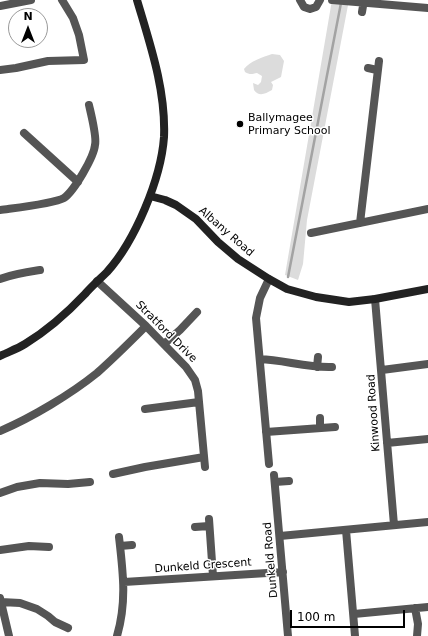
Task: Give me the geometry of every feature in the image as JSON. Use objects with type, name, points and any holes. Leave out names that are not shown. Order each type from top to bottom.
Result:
[{"type":"street","points":[[0,6],[31,0]]},
{"type":"street","points":[[0,70],[48,61],[84,60],[79,35],[73,18],[62,0]]},
{"type":"street","points":[[0,356],[24,344],[47,329],[67,313],[107,271],[131,238],[150,196],[159,171],[164,137],[163,101],[150,44],[137,0]]},
{"type":"street","points":[[300,0],[304,7],[310,9],[316,7],[320,0]]},
{"type":"street","points":[[332,0],[346,2],[399,3],[428,8]]},
{"type":"street","points":[[362,12],[364,2]]},
{"type":"street","points":[[360,223],[379,61]]},
{"type":"street","points":[[368,68],[377,70]]},
{"type":"street","points":[[0,210],[63,198],[72,190],[78,182],[96,145],[90,105]]},
{"type":"street","points":[[24,133],[78,182]]},
{"type":"street","name":"Albany Road","points":[[150,196],[176,205],[196,219],[218,242],[238,259],[269,279],[287,288],[316,297],[349,302],[375,299],[428,289]]},
{"type":"street","points":[[311,233],[428,208]]},
{"type":"street","points":[[0,279],[6,276],[40,270]]},
{"type":"street","points":[[269,279],[260,298],[256,318],[269,464]]},
{"type":"street","name":"Stratford Drive","points":[[97,281],[164,344],[186,367],[195,380],[199,402],[205,467]]},
{"type":"street","name":"Kinwood Road","points":[[375,299],[394,525]]},
{"type":"street","points":[[164,344],[197,312]]},
{"type":"street","points":[[0,430],[13,425],[79,386],[97,373],[146,326]]},
{"type":"street","points":[[317,367],[318,357]]},
{"type":"street","points":[[260,359],[286,361],[317,367],[332,367]]},
{"type":"street","points":[[382,370],[428,364]]},
{"type":"street","points":[[146,409],[199,402]]},
{"type":"street","points":[[320,418],[320,428]]},
{"type":"street","points":[[266,432],[335,427]]},
{"type":"street","points":[[387,443],[428,439]]},
{"type":"street","points":[[113,474],[204,457]]},
{"type":"street","name":"Dunkeld Road","points":[[288,636],[275,478],[289,481]]},
{"type":"street","points":[[0,493],[17,487],[40,483],[68,484],[90,482]]},
{"type":"street","points":[[280,536],[428,522]]},
{"type":"street","points":[[195,527],[209,523],[213,576]]},
{"type":"street","points":[[346,530],[355,636]]},
{"type":"street","points":[[117,636],[123,605],[124,582],[119,537]]},
{"type":"street","points":[[120,546],[132,545]]},
{"type":"street","points":[[0,550],[29,546],[49,547]]},
{"type":"street","name":"Dunkeld Crescent","points":[[124,582],[283,572]]},
{"type":"street","points":[[9,636],[1,600],[20,603],[37,609],[55,622],[68,628]]},
{"type":"street","points":[[354,614],[428,607]]},
{"type":"street","points":[[415,608],[418,624],[417,636]]},
{"type":"shaded area","points":[[332,0],[349,0],[307,220],[303,264],[298,280],[285,275]]},
{"type":"shaded area","points":[[272,54],[280,55],[284,61],[281,77],[271,82],[273,85],[272,90],[265,94],[258,94],[254,90],[253,83],[258,85],[261,82],[262,76],[257,73],[248,74],[244,69],[253,62]]},
{"type":"waterway","points":[[288,277],[341,3]]},
{"type":"place","name":"Ballymagee Primary School","points":[[240,124]]}]
